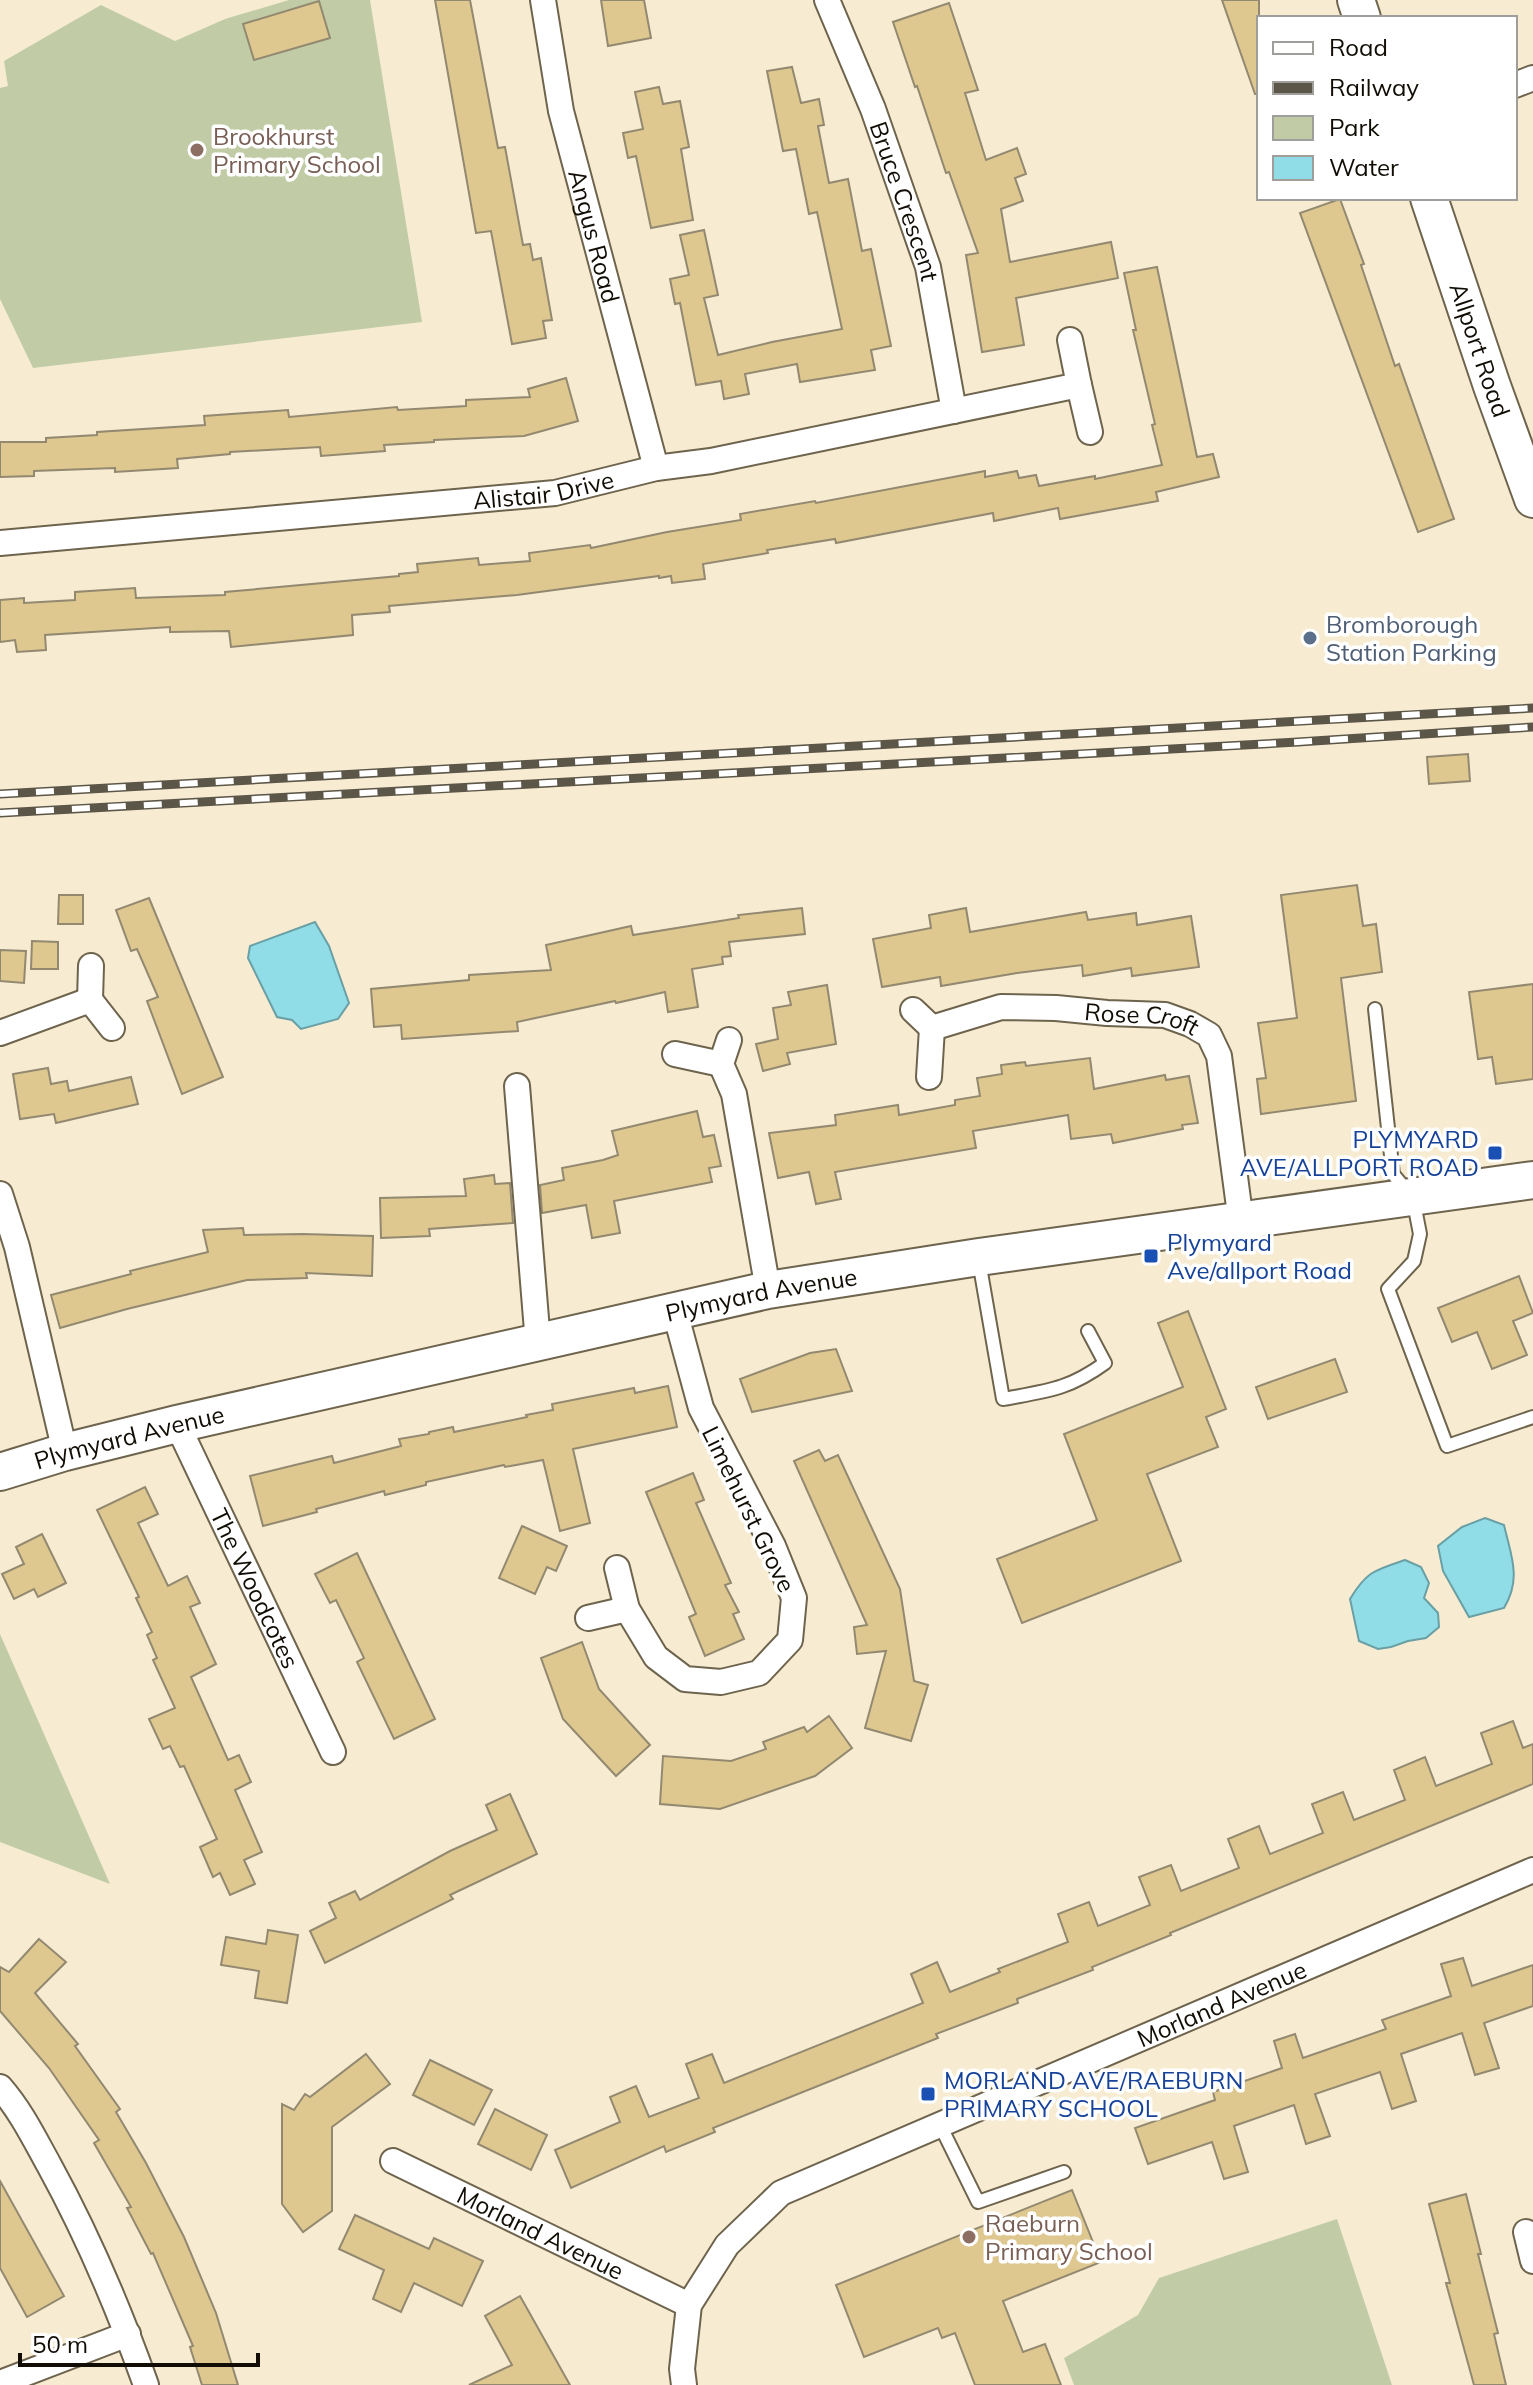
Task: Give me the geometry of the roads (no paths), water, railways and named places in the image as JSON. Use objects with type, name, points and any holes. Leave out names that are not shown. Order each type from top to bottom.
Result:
[{"type":"street","name":"Angus Road","points":[[543,0],[561,111],[656,468]]},
{"type":"street","name":"Bruce Crescent","points":[[827,0],[873,109],[928,267],[954,411]]},
{"type":"street","name":"Allport Road","points":[[1430,200],[1533,499]]},
{"type":"street","points":[[1070,340],[1090,432]]},
{"type":"street","name":"Alistair Drive","points":[[0,543],[555,493],[656,468],[711,461],[1079,385]]},
{"type":"street","points":[[91,966],[90,1000],[112,1028]]},
{"type":"street","points":[[0,1033],[90,1000]]},
{"type":"street","name":"Rose Croft","points":[[932,1028],[1001,1007],[1056,1008],[1165,1015],[1209,1035],[1219,1056],[1241,1222]]},
{"type":"street","points":[[913,1010],[932,1028],[929,1077]]},
{"type":"street","points":[[729,1040],[721,1064],[734,1094],[768,1290]]},
{"type":"street","points":[[675,1054],[721,1064]]},
{"type":"street","points":[[517,1086],[538,1343]]},
{"type":"street","name":"Plymyard Avenue","points":[[0,1472],[177,1424],[768,1290],[979,1257],[1533,1180]]},
{"type":"street","points":[[0,1194],[17,1247],[65,1452]]},
{"type":"street","name":"Limehurst Grove","points":[[617,1568],[627,1609],[656,1657],[685,1679],[721,1682],[759,1673],[790,1640],[794,1598],[773,1546],[701,1408],[675,1312]]},
{"type":"street","name":"The Woodcotes","points":[[177,1424],[333,1752]]},
{"type":"street","points":[[588,1618],[627,1609]]},
{"type":"street","name":"Morland Avenue","points":[[684,2385],[682,2369],[689,2305],[727,2245],[781,2193],[1533,1870]]},
{"type":"street","points":[[0,2087],[17,2106],[80,2221],[146,2385]]},
{"type":"street","name":"Morland Avenue","points":[[393,2161],[689,2305]]},
{"type":"street","points":[[1526,2232],[1533,2261]]},
{"type":"street","points":[[0,2383],[128,2334]]},
{"type":"lane","points":[[1375,1009],[1393,1174],[1413,1198],[1420,1234],[1414,1261],[1388,1289],[1447,1446],[1533,1417]]},
{"type":"lane","points":[[979,1257],[1003,1399],[1060,1389],[1086,1377],[1105,1363],[1088,1331]]},
{"type":"lane","points":[[940,2125],[978,2202],[1064,2172]]},
{"type":"water","points":[[315,922],[329,946],[349,1003],[338,1019],[301,1029],[292,1020],[277,1017],[248,958],[250,946]]},
{"type":"water","points":[[1485,1518],[1504,1525],[1512,1557],[1513,1587],[1504,1608],[1469,1617],[1443,1571],[1438,1546],[1462,1527]]},
{"type":"water","points":[[1405,1560],[1421,1567],[1429,1583],[1424,1598],[1438,1613],[1439,1627],[1426,1638],[1391,1647],[1378,1649],[1359,1641],[1350,1599],[1373,1573]]},
{"type":"railway","points":[[0,794],[1533,708]]},
{"type":"railway","points":[[0,813],[1533,727]]},
{"type":"place","name":"Brookhurst Primary School","points":[[197,150]]},
{"type":"place","name":"Bromborough Station Parking","points":[[1310,638]]},
{"type":"place","name":"PLYMYARD AVE/ALLPORT ROAD","points":[[1495,1153]]},
{"type":"place","name":"Plymyard Ave/allport Road","points":[[1151,1256]]},
{"type":"place","name":"MORLAND AVE/RAEBURN PRIMARY SCHOOL","points":[[928,2094]]},
{"type":"place","name":"Raeburn Primary School","points":[[969,2237]]}]
